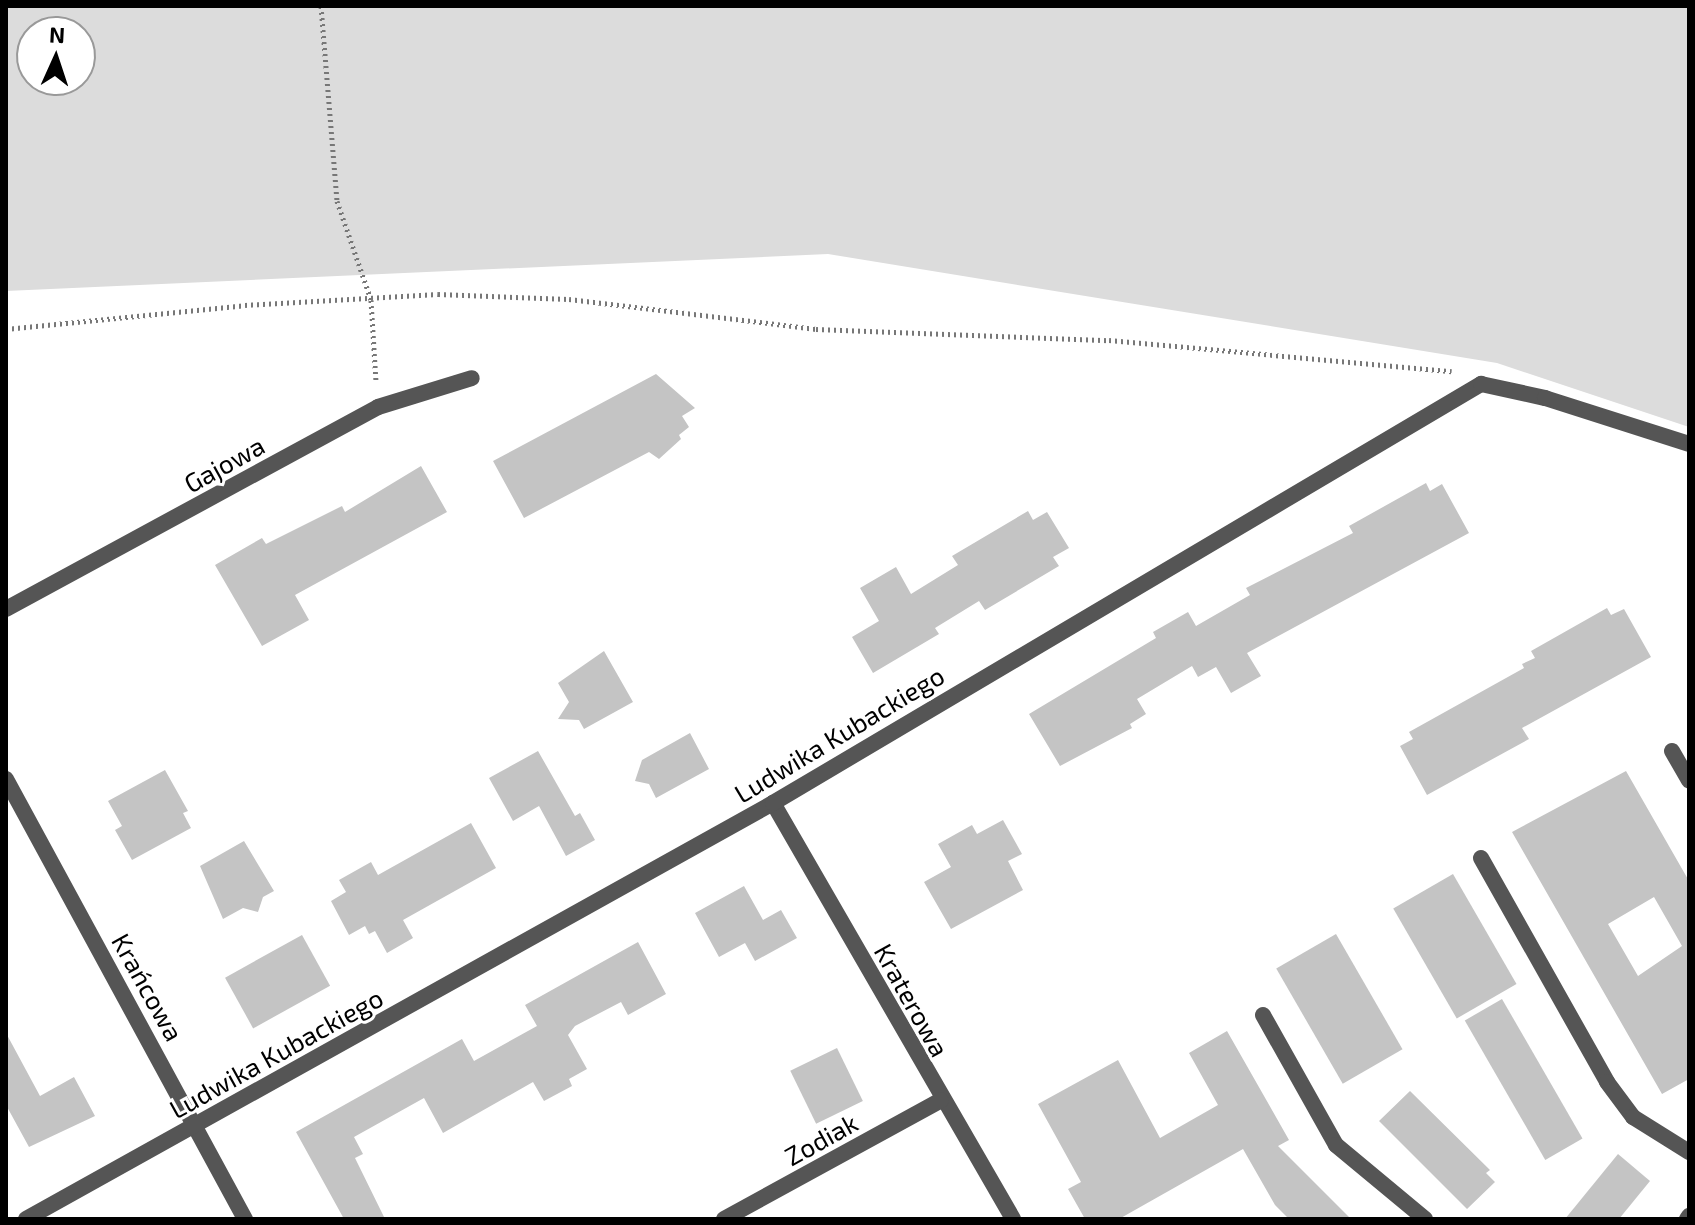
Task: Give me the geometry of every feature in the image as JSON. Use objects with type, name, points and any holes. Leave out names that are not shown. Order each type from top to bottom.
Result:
[{"type":"street","name":"Gajowa","points":[[6,609],[378,407],[472,378]]},
{"type":"street","points":[[1481,384],[1545,398],[1689,444]]},
{"type":"street","name":"Ludwika Kubackiego","points":[[26,1219],[773,803],[1481,384]]},
{"type":"street","points":[[1672,751],[1689,780]]},
{"type":"street","name":"Krańcowa","points":[[6,779],[245,1219]]},
{"type":"street","name":"Kraterowa","points":[[773,803],[941,1100],[1013,1219]]},
{"type":"street","points":[[1481,858],[1607,1082],[1633,1117],[1689,1152]]},
{"type":"street","points":[[1263,1015],[1336,1145],[1425,1219]]},
{"type":"street","name":"Zodiak","points":[[724,1219],[941,1100]]},
{"type":"path","points":[[321,6],[337,201],[371,300],[378,407]]},
{"type":"path","points":[[6,329],[245,305],[438,294],[569,299],[816,329],[1222,348],[1453,371],[1481,384]]},
{"type":"shaded area","points":[[6,6],[1689,6],[1689,427],[1497,363],[828,254],[6,291]]},
{"type":"building","points":[[656,374],[695,408],[682,416],[689,427],[679,435],[681,439],[659,459],[649,452],[524,518],[493,461]]},
{"type":"building","points":[[421,466],[447,512],[295,595],[309,620],[262,646],[215,565],[262,538],[266,544],[342,506],[345,512]]},
{"type":"building","points":[[1426,483],[1430,491],[1442,484],[1469,533],[1247,653],[1261,676],[1231,693],[1216,667],[1198,677],[1192,666],[1137,699],[1146,714],[1130,724],[1132,728],[1060,766],[1029,714],[1156,638],[1153,632],[1188,612],[1196,626],[1250,595],[1246,588],[1353,533],[1349,526]]},
{"type":"building","points":[[1028,511],[1033,520],[1047,512],[1069,548],[1053,557],[1059,566],[985,610],[979,601],[935,628],[939,634],[873,673],[852,637],[879,621],[860,588],[896,567],[911,594],[958,565],[952,556]]},
{"type":"building","points":[[1607,608],[1611,615],[1624,609],[1651,657],[1522,728],[1529,739],[1427,795],[1400,746],[1413,739],[1409,732],[1524,668],[1522,664],[1535,658],[1531,651]]},
{"type":"building","points":[[604,651],[633,702],[584,729],[579,720],[558,719],[569,702],[558,683]]},
{"type":"building","points":[[690,733],[709,769],[656,798],[649,784],[635,781],[642,760]]},
{"type":"building","points":[[538,751],[575,816],[580,813],[595,840],[566,856],[539,806],[513,821],[489,778]]},
{"type":"building","points":[[165,770],[188,811],[183,813],[191,828],[132,860],[115,830],[122,826],[108,801]]},
{"type":"building","points":[[1626,771],[1689,881],[1689,1079],[1662,1094],[1512,832]],"holes":[[[1654,897],[1682,946],[1638,976],[1608,924]]]},
{"type":"building","points":[[1003,820],[1022,854],[1008,861],[1023,890],[951,929],[924,882],[951,867],[938,844],[972,825],[977,834]]},
{"type":"building","points":[[471,823],[496,868],[403,920],[413,938],[387,953],[375,931],[369,934],[365,926],[349,935],[331,901],[346,892],[339,880],[371,862],[378,875]]},
{"type":"building","points":[[244,841],[274,891],[263,897],[258,912],[243,908],[223,919],[200,866]]},
{"type":"building","points":[[1453,874],[1516,984],[1457,1018],[1393,908]]},
{"type":"building","points":[[744,886],[763,920],[781,910],[797,938],[755,961],[745,943],[719,957],[695,913]]},
{"type":"building","points":[[1336,934],[1402,1049],[1343,1084],[1276,969]]},
{"type":"building","points":[[302,935],[330,986],[253,1028],[225,978]]},
{"type":"building","points":[[638,942],[666,994],[628,1015],[621,1002],[575,1026],[568,1035],[587,1069],[569,1079],[572,1086],[544,1101],[533,1082],[443,1133],[424,1098],[354,1137],[363,1154],[355,1158],[385,1219],[344,1219],[296,1132],[462,1039],[474,1061],[537,1026],[525,1005]]},
{"type":"building","points":[[1502,999],[1582,1138],[1545,1160],[1465,1020]]},
{"type":"building","points":[[1227,1031],[1289,1140],[1278,1146],[1351,1219],[1289,1219],[1275,1205],[1243,1149],[1119,1219],[1085,1219],[1068,1189],[1081,1182],[1038,1104],[1118,1060],[1160,1138],[1218,1105],[1189,1053]]},
{"type":"building","points":[[6,1033],[40,1096],[74,1077],[95,1116],[29,1147],[6,1105]]},
{"type":"building","points":[[837,1048],[863,1101],[816,1124],[790,1071]]},
{"type":"building","points":[[1410,1091],[1490,1170],[1486,1173],[1495,1182],[1467,1209],[1379,1121]]},
{"type":"building","points":[[1618,1154],[1650,1181],[1619,1219],[1565,1219]]}]
